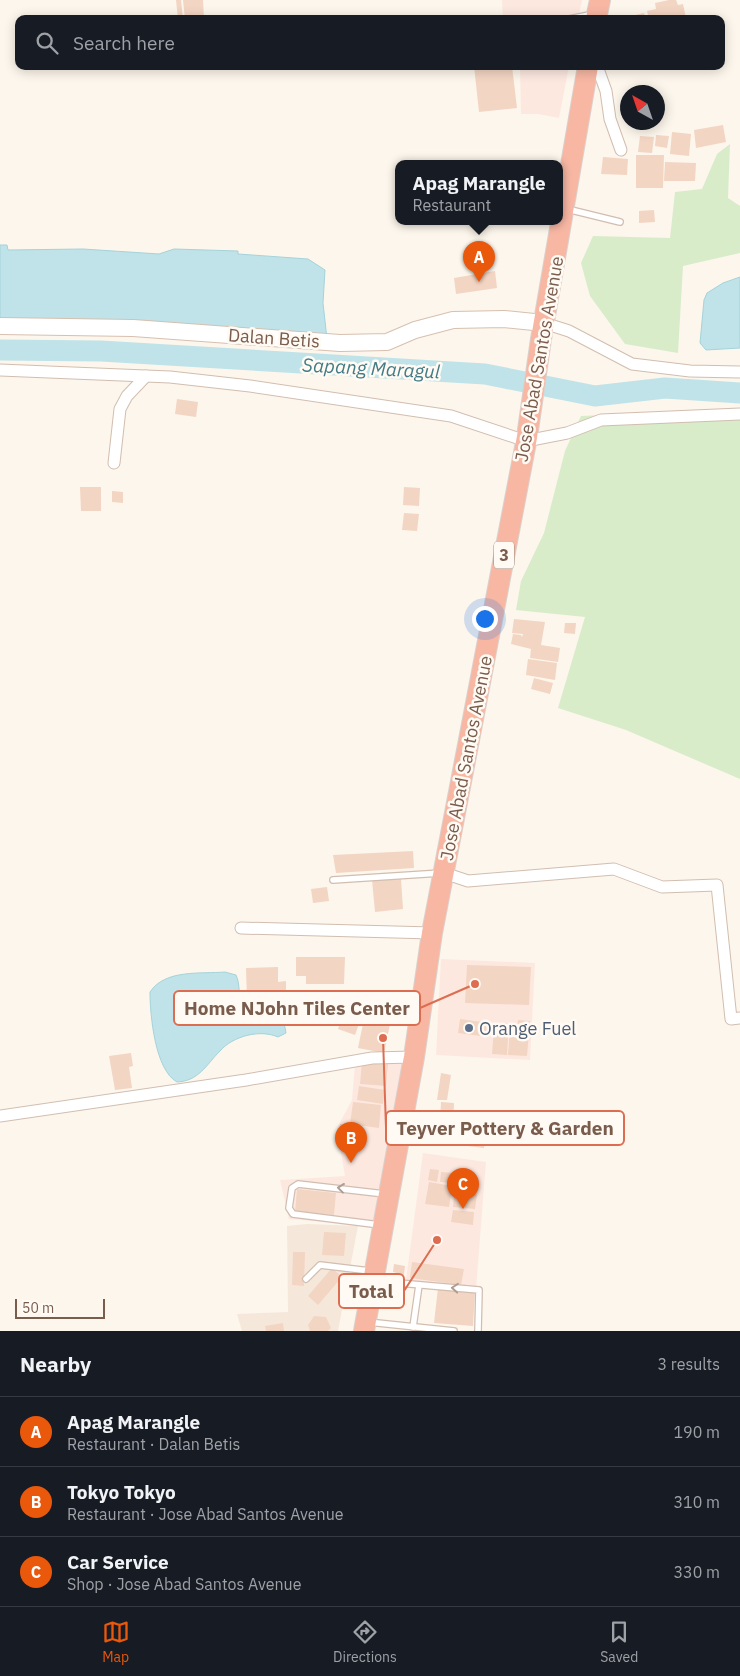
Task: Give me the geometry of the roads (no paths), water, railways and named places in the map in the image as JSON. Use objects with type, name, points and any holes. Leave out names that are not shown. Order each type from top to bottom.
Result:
[{"type":"highway","name":"Jose Abad Santos Avenue","points":[[563,220],[587,70]]},
{"type":"highway","name":"Jose Abad Santos Avenue","points":[[365,1326],[414,1057],[432,933],[526,439],[562,225]]},
{"type":"street","points":[[598,70],[606,91],[610,119],[621,150]]},
{"type":"street","name":"Dalan Betis","points":[[0,326],[133,328],[349,342],[387,342],[415,330],[453,320],[504,319],[543,331]]},
{"type":"street","points":[[543,331],[569,331],[632,364],[690,371],[740,372]]},
{"type":"street","points":[[0,370],[146,376],[250,386],[451,416],[526,439],[567,433],[601,420],[740,414]]},
{"type":"street","points":[[114,463],[120,409],[127,396],[146,376]]},
{"type":"street","points":[[444,873],[468,881],[614,869],[662,887],[717,885],[731,1019],[740,1018]]},
{"type":"street","points":[[241,928],[432,933]]},
{"type":"street","points":[[334,1009],[419,1020]]},
{"type":"street","points":[[0,1116],[246,1080],[372,1058],[414,1057]]},
{"type":"lane","points":[[584,15],[598,11]]},
{"type":"lane","points":[[565,209],[620,222]]},
{"type":"lane","points":[[333,880],[444,873]]},
{"type":"lane","points":[[384,1225],[293,1214],[289,1208],[292,1188],[298,1184],[389,1194]]},
{"type":"lane","points":[[306,1279],[320,1265],[418,1285],[479,1290],[480,1329],[478,1331]]},
{"type":"lane","points":[[413,1327],[418,1285]]},
{"type":"lane","points":[[365,1326],[413,1327],[454,1331]]},
{"type":"water","points":[[0,245],[7,245],[8,250],[83,249],[159,254],[174,249],[238,251],[238,254],[308,259],[325,270],[323,303],[327,339],[0,319]]},
{"type":"water","points":[[740,277],[740,348],[706,350],[700,343],[704,300],[707,293],[723,283]]},
{"type":"water","points":[[225,972],[236,975],[240,999],[244,1006],[276,1014],[284,1024],[286,1033],[278,1037],[263,1034],[247,1035],[232,1041],[197,1075],[191,1079],[177,1082],[170,1076],[164,1066],[155,1041],[150,992],[165,979],[174,976]]},
{"type":"waterway","name":"Sapang Maragul","points":[[0,350],[101,351],[485,374],[595,396],[665,388],[740,393]]},
{"type":"place","name":"Apag Marangle","points":[[479,282]]},
{"type":"place","name":"Home NJohn Tiles Center","points":[[475,984]]},
{"type":"place","name":"Orange Fuel","points":[[469,1028]]},
{"type":"place","name":"Teyver Pottery & Garden","points":[[383,1038]]},
{"type":"place","name":"Tokyo Tokyo","points":[[351,1163]]},
{"type":"place","name":"Car Service","points":[[463,1209]]},
{"type":"place","name":"Total","points":[[437,1240]]}]
